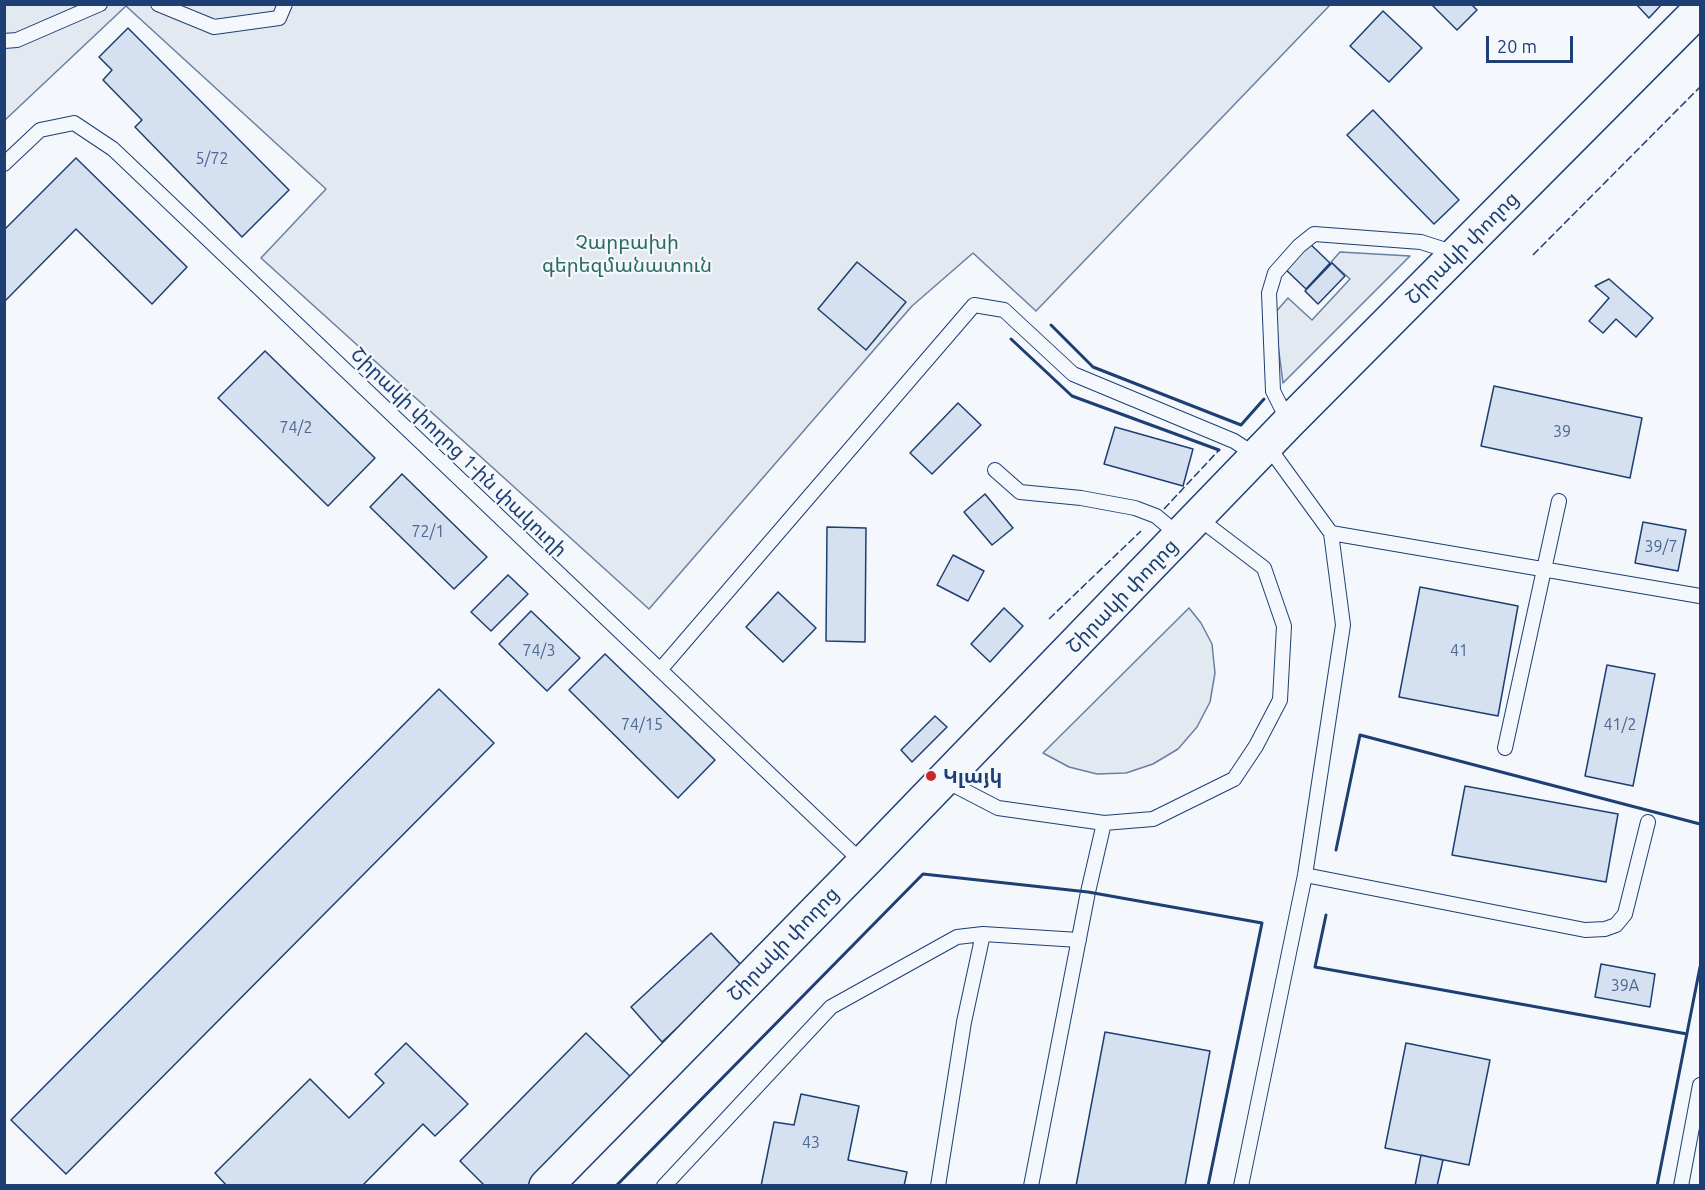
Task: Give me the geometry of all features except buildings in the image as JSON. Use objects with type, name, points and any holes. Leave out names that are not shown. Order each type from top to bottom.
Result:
[{"type":"main road","name":"Շիրակի փողոց","points":[[564,1185],[1196,527],[1463,257],[1701,9]]},
{"type":"main road","name":"Շիրակի փողոց","points":[[1463,257],[1701,34]]},
{"type":"main road","name":"Շիրակի փողոց","points":[[546,1185],[868,868]]},
{"type":"lane","points":[[4,41],[17,40],[100,4]]},
{"type":"lane","points":[[158,4],[214,27],[279,18],[285,4]]},
{"type":"lane","name":"Շիրակի փողոց 1-ին փակուղի","points":[[4,164],[40,130],[74,123],[113,149],[868,868]]},
{"type":"lane","points":[[1241,1185],[1305,874],[1343,625],[1331,533],[1277,444],[1269,293],[1275,273],[1299,246],[1314,234],[1421,242],[1463,257]]},
{"type":"lane","points":[[660,670],[974,305],[1004,310],[1073,374],[1234,441],[1277,444]]},
{"type":"lane","points":[[951,783],[998,808],[1104,823],[1153,819],[1234,779],[1256,746],[1280,700],[1284,626],[1264,568],[1196,527],[1135,508],[1081,498],[1020,492],[995,470]]},
{"type":"lane","points":[[1505,748],[1559,501]]},
{"type":"lane","points":[[1331,533],[1701,596]]},
{"type":"lane","points":[[1305,874],[1585,930],[1605,929],[1616,925],[1625,914],[1648,822]]},
{"type":"lane","points":[[1031,1185],[1078,940],[1104,823]]},
{"type":"lane","points":[[664,1185],[831,1007],[957,937],[983,934],[1078,940]]},
{"type":"lane","points":[[938,1185],[964,1022],[983,934]]},
{"type":"lane","points":[[1681,1185],[1701,1085]]},
{"type":"green space","name":"Չարբախի գերեզմանատուն","points":[[5,5],[1330,5],[1036,311],[973,253],[912,306],[649,609],[261,258],[326,189],[126,6],[5,120]]},
{"type":"green space","points":[[1340,252],[1410,256],[1283,383],[1274,314],[1288,298],[1312,320],[1350,279],[1331,262]]},
{"type":"green space","points":[[1189,608],[1201,623],[1212,644],[1215,673],[1210,702],[1197,727],[1178,749],[1153,764],[1126,773],[1097,774],[1069,767],[1043,753]]},
{"type":"fence","points":[[1533,255],[1700,87]]},
{"type":"fence","points":[[1164,509],[1219,450]]},
{"type":"fence","points":[[1049,619],[1141,531]]},
{"type":"wall","points":[[1051,325],[1093,367],[1241,425],[1264,399]]},
{"type":"wall","points":[[1011,339],[1072,396],[1219,450]]},
{"type":"wall","points":[[1336,850],[1360,735],[1700,824]]},
{"type":"wall","points":[[616,1186],[923,874],[1088,892],[1262,923],[1208,1186]]},
{"type":"wall","points":[[1326,915],[1315,967],[1687,1034]]},
{"type":"wall","points":[[1657,1186],[1700,967]]},
{"type":"place","name":"Կլայկ","points":[[931,776]]}]
